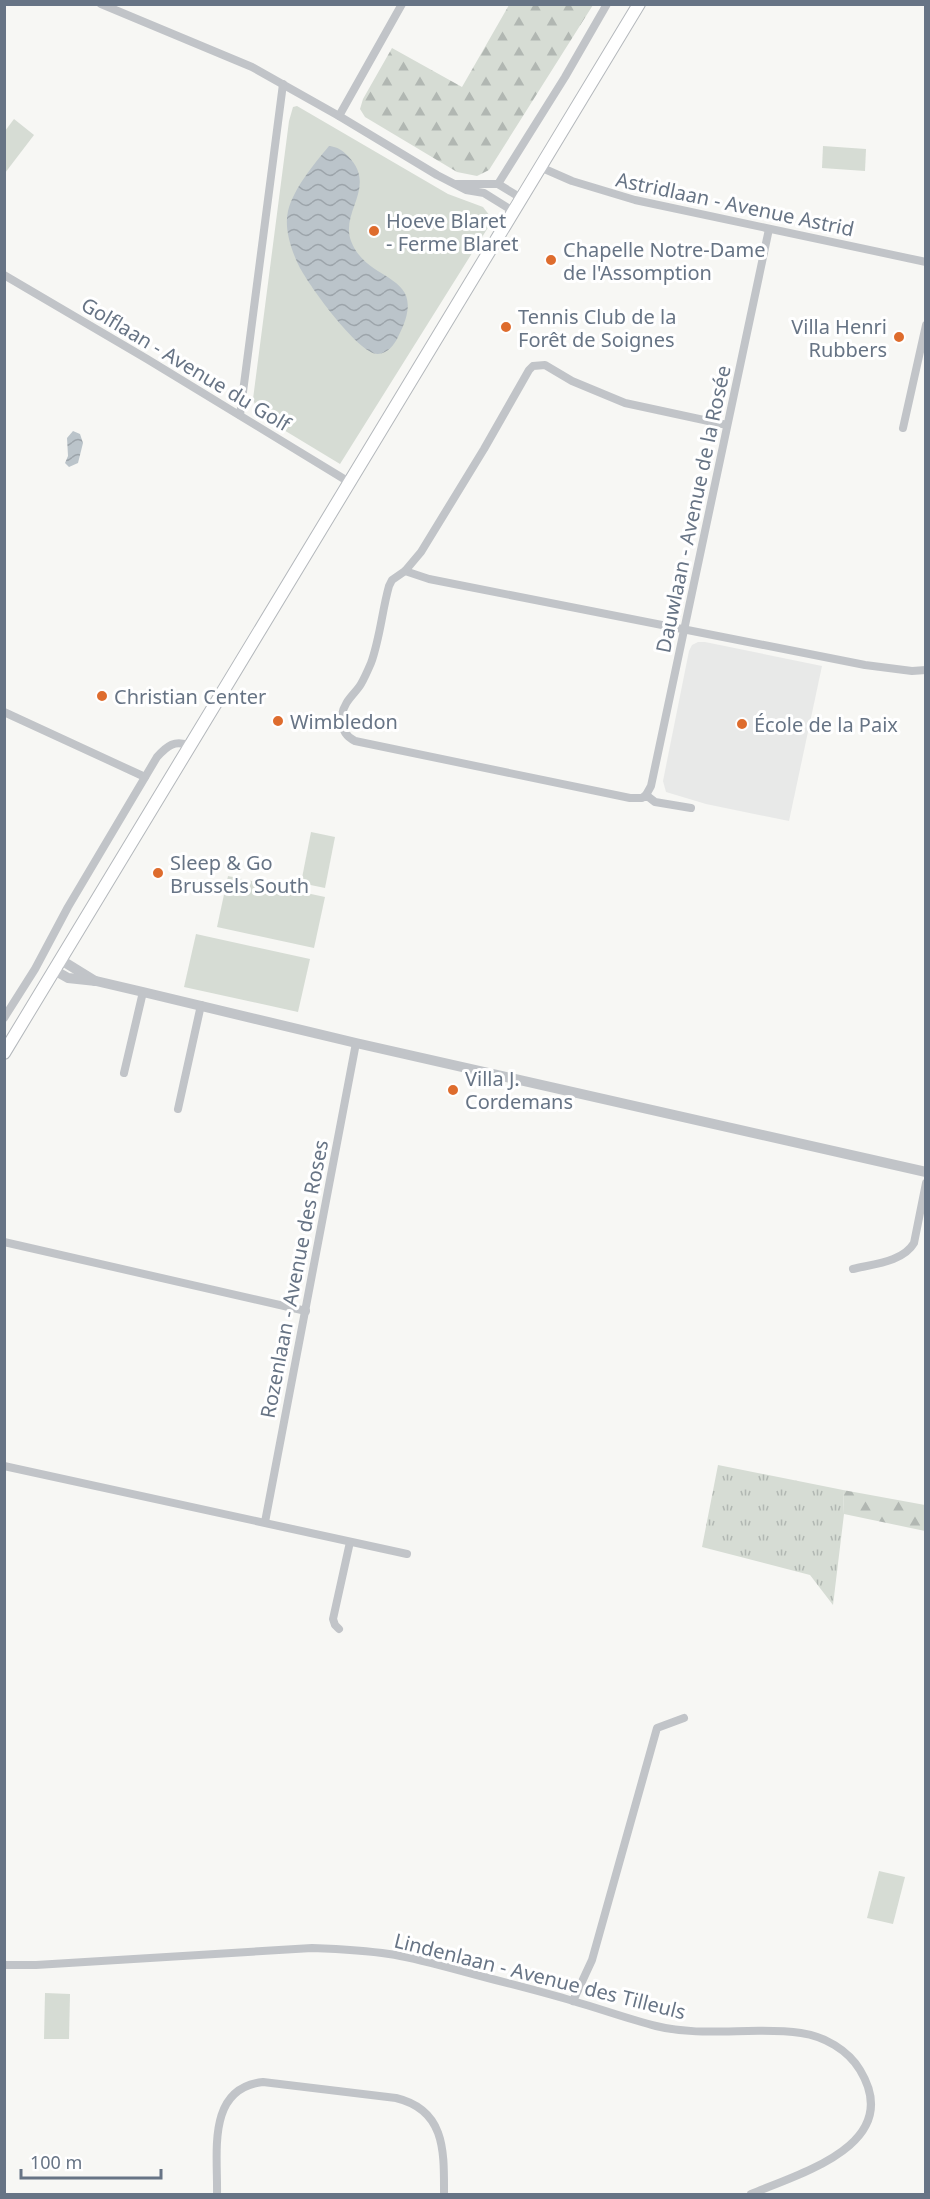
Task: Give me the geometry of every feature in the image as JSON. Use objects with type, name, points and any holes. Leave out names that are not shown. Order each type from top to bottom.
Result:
[{"type":"main road","points":[[4,1053],[639,4]]},
{"type":"street","points":[[101,4],[219,52],[283,84],[437,175],[466,190],[484,193],[513,211]]},
{"type":"street","points":[[339,116],[402,4]]},
{"type":"street","points":[[498,184],[566,77],[607,4]]},
{"type":"street","points":[[240,416],[283,84]]},
{"type":"street","name":"Astridlaan - Avenue Astrid","points":[[540,167],[603,192],[926,262]]},
{"type":"street","points":[[456,184],[498,184],[521,198]]},
{"type":"street","name":"Dauwlaan - Avenue de la Rosée","points":[[646,795],[651,786],[685,630],[769,229]]},
{"type":"street","name":"Golflaan - Avenue du Golf","points":[[4,275],[349,482]]},
{"type":"street","points":[[903,428],[926,325]]},
{"type":"street","points":[[690,808],[655,802],[646,795],[642,798],[630,798],[355,741],[348,738],[343,731],[342,716],[344,706],[361,684],[370,666],[392,580],[405,571],[421,552],[533,366],[545,366],[572,381],[625,403],[727,425]]},
{"type":"street","points":[[405,571],[429,579],[865,665],[912,671],[926,670]]},
{"type":"street","points":[[4,712],[145,777]]},
{"type":"street","points":[[4,1018],[35,969],[68,907],[157,757],[175,742],[190,746]]},
{"type":"street","points":[[58,965],[96,981],[926,1172]]},
{"type":"street","points":[[124,1073],[143,992]]},
{"type":"street","points":[[178,1109],[201,1005]]},
{"type":"street","name":"Rozenlaan - Avenue des Roses","points":[[265,1522],[356,1042]]},
{"type":"street","points":[[853,1269],[899,1257],[909,1251],[914,1243],[926,1183]]},
{"type":"street","points":[[4,1242],[306,1311]]},
{"type":"street","points":[[4,1466],[407,1554]]},
{"type":"street","points":[[339,1629],[333,1619],[350,1542]]},
{"type":"street","points":[[573,2001],[592,1960],[657,1728],[684,1718]]},
{"type":"street","name":"Lindenlaan - Avenue des Tilleuls","points":[[4,1965],[46,1965],[312,1948],[353,1950],[418,1959],[656,2026],[685,2031],[801,2033],[821,2038],[853,2058],[865,2080],[871,2100],[870,2114],[865,2128],[845,2151],[831,2160],[751,2194]]},
{"type":"street","points":[[217,2194],[218,2130],[223,2108],[242,2089],[263,2082],[396,2098],[416,2104],[425,2111],[441,2136],[444,2194]]},
{"type":"shaded area","name":"École de la Paix","points":[[698,642],[822,666],[789,821],[706,804],[666,792],[663,781],[689,651],[692,645]]},
{"type":"green space","points":[[509,5],[593,5],[489,170],[477,176],[457,172],[365,117],[360,109],[363,99],[392,48],[462,87]]},
{"type":"green space","points":[[297,106],[448,194],[483,207],[490,216],[489,226],[340,464],[264,418],[257,410],[253,399],[289,121],[293,107]]},
{"type":"green space","points":[[14,119],[34,135],[5,173],[5,131]]},
{"type":"green space","points":[[823,146],[866,149],[865,171],[822,168]]},
{"type":"green space","points":[[311,832],[335,837],[325,888],[301,883]]},
{"type":"green space","points":[[228,876],[325,897],[314,948],[217,927]]},
{"type":"green space","points":[[196,934],[310,959],[298,1012],[184,987]]},
{"type":"green space","points":[[718,1465],[843,1490],[844,1514],[833,1605],[810,1575],[702,1547]]},
{"type":"green space","points":[[843,1490],[925,1505],[925,1531],[844,1514]]},
{"type":"green space","points":[[879,1871],[905,1877],[893,1924],[867,1918]]},
{"type":"green space","points":[[45,1993],[70,1994],[69,2039],[44,2039]]},
{"type":"water","points":[[329,146],[340,149],[348,156],[360,178],[350,219],[351,241],[359,255],[370,266],[403,289],[407,300],[406,316],[398,337],[390,348],[381,354],[369,351],[359,343],[346,331],[322,301],[295,258],[289,238],[287,218],[291,202],[305,177]]},
{"type":"water","points":[[73,431],[80,434],[83,443],[78,463],[69,467],[65,463],[68,456],[67,438]]},
{"type":"place","name":"Hoeve Blaret - Ferme Blaret","points":[[374,231]]},
{"type":"place","name":"Chapelle Notre-Dame de l'Assomption","points":[[551,260]]},
{"type":"place","name":"Tennis Club de la Forêt de Soignes","points":[[506,327]]},
{"type":"place","name":"Villa Henri Rubbers","points":[[899,337]]},
{"type":"place","name":"Christian Center","points":[[102,696]]},
{"type":"place","name":"Wimbledon","points":[[278,721]]},
{"type":"place","name":"École de la Paix","points":[[742,724]]},
{"type":"place","name":"Sleep & Go Brussels South","points":[[158,873]]},
{"type":"place","name":"Villa J. Cordemans","points":[[453,1090]]}]
